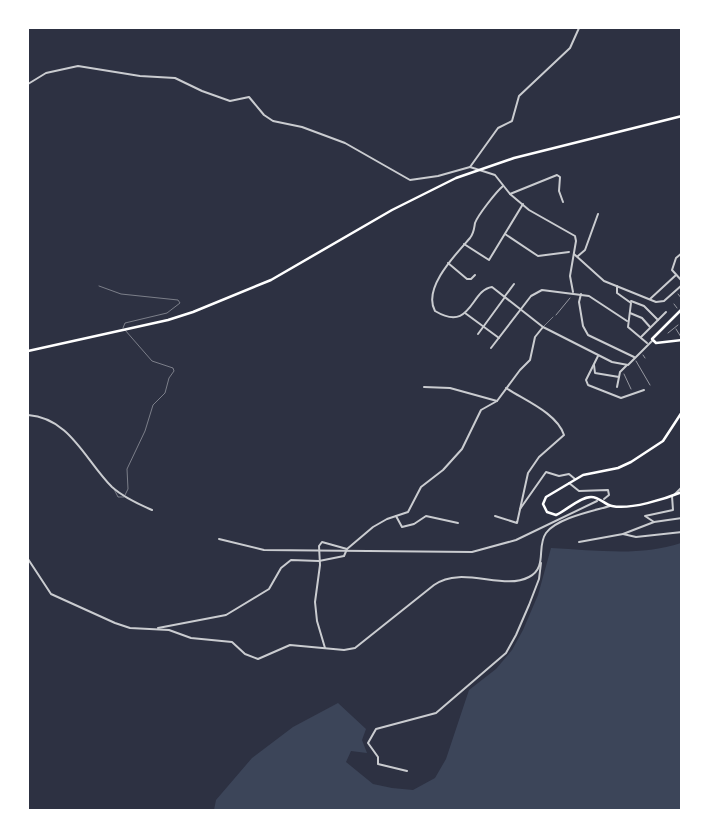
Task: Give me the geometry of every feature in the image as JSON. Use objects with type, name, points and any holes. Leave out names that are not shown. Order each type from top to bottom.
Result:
[{"type":"main road","points":[[28,351],[168,320],[208,306],[271,280],[392,210],[456,178],[514,158],[682,116]]},
{"type":"main road","points":[[680,310],[653,336],[652,341],[656,343],[682,339]]},
{"type":"main road","points":[[682,412],[663,441],[631,462],[618,468],[589,473],[575,479],[546,497],[543,504],[547,512],[556,515],[593,497],[611,506],[628,506],[682,492]]},
{"type":"street","points":[[470,167],[498,128],[512,121],[519,96],[570,48],[579,28]]},
{"type":"street","points":[[28,84],[46,73],[78,66],[140,76],[175,78],[202,91],[230,100],[249,97],[264,115],[273,121],[302,127],[345,143],[410,180],[438,176],[470,167],[495,175],[510,194],[529,210],[572,233],[576,240],[572,253],[570,276],[572,292]]},
{"type":"street","points":[[510,194],[557,175],[560,177],[560,191],[563,202]]},
{"type":"street","points":[[503,186],[476,222],[470,238],[463,243],[448,263],[437,282],[432,306],[444,315],[456,316],[465,313],[486,289],[493,287],[543,327],[598,356],[622,365],[628,365]]},
{"type":"street","points":[[463,243],[488,260],[523,204]]},
{"type":"street","points":[[578,256],[585,250],[598,214]]},
{"type":"street","points":[[505,234],[544,258],[572,253],[578,256],[604,281],[650,299],[662,302],[682,285]]},
{"type":"street","points":[[682,253],[672,267],[682,281]]},
{"type":"street","points":[[448,263],[467,279],[471,279],[475,275]]},
{"type":"street","points":[[650,299],[676,275]]},
{"type":"street","points":[[478,334],[514,284]]},
{"type":"street","points":[[617,286],[617,293],[644,306],[658,320]]},
{"type":"street","points":[[491,348],[531,296],[542,290],[572,292],[589,296],[627,321]]},
{"type":"street","points":[[582,294],[579,302],[583,326],[588,335],[634,358]]},
{"type":"street","points":[[631,301],[627,321],[629,329],[648,343]]},
{"type":"street","points":[[680,310],[682,315]]},
{"type":"street","points":[[641,337],[666,312]]},
{"type":"street","points":[[465,313],[499,338]]},
{"type":"street","points":[[630,313],[642,318],[650,327]]},
{"type":"street","points":[[347,548],[380,522],[411,510],[421,487],[443,470],[462,449],[481,410],[497,401],[530,360],[535,337],[543,327]]},
{"type":"street","points":[[617,387],[618,377],[622,371],[652,341]]},
{"type":"street","points":[[598,356],[586,381],[588,385],[621,398],[644,390]]},
{"type":"street","points":[[594,365],[595,373],[618,377]]},
{"type":"street","points":[[424,387],[450,388],[497,401]]},
{"type":"street","points":[[495,516],[517,523],[524,484],[532,465],[550,447],[563,438],[564,434],[544,412],[506,388]]},
{"type":"street","points":[[28,415],[39,416],[56,423],[76,442],[113,488],[131,500],[152,510]]},
{"type":"street","points":[[520,509],[546,472],[560,476],[569,474],[575,479]]},
{"type":"street","points":[[569,483],[579,491],[608,490],[609,495],[604,499]]},
{"type":"street","points":[[654,522],[645,516],[673,510],[674,495],[682,487]]},
{"type":"street","points":[[219,539],[264,550],[455,552],[484,550],[510,543],[597,501]]},
{"type":"street","points":[[408,771],[378,764],[374,748],[368,742],[370,736],[376,729],[436,713],[506,653],[516,635],[539,579],[544,540],[549,530],[575,516],[611,506]]},
{"type":"street","points":[[396,516],[402,527],[428,516],[458,523]]},
{"type":"street","points":[[579,542],[623,534],[654,522],[682,518]]},
{"type":"street","points":[[623,534],[624,536],[636,537],[682,532]]},
{"type":"street","points":[[325,648],[317,621],[316,602],[319,546],[322,542],[347,548]]},
{"type":"street","points":[[158,628],[226,615],[270,589],[281,568],[291,560],[319,561],[344,556],[347,548]]},
{"type":"street","points":[[28,559],[51,594],[61,599],[130,628],[158,628],[191,638],[232,642],[245,654],[258,659],[290,645],[348,650],[358,646],[442,581],[457,577],[521,580],[534,574],[541,563]]},
{"type":"lane","points":[[98,286],[121,294],[178,300],[180,303],[167,314],[123,326],[152,361],[173,368],[174,371],[169,378],[165,393],[153,405],[147,426],[128,469],[125,495]]},
{"type":"lane","points":[[543,327],[553,317]]},
{"type":"lane","points":[[113,488],[116,495],[121,499],[124,497]]},
{"type":"path","points":[[675,291],[682,298]]},
{"type":"path","points":[[553,317],[568,303],[572,292]]},
{"type":"path","points":[[674,304],[680,310]]},
{"type":"path","points":[[668,333],[678,325]]},
{"type":"path","points":[[675,328],[682,339]]},
{"type":"path","points":[[634,358],[650,385]]},
{"type":"path","points":[[622,371],[633,394]]},
{"type":"shaded area","points":[[681,543],[681,810],[214,810],[216,800],[252,758],[293,727],[338,703],[366,729],[362,740],[367,753],[351,751],[346,762],[373,784],[413,790],[435,778],[446,759],[469,690],[496,669],[512,650],[523,630],[538,595],[551,548],[633,551],[649,550]]}]
